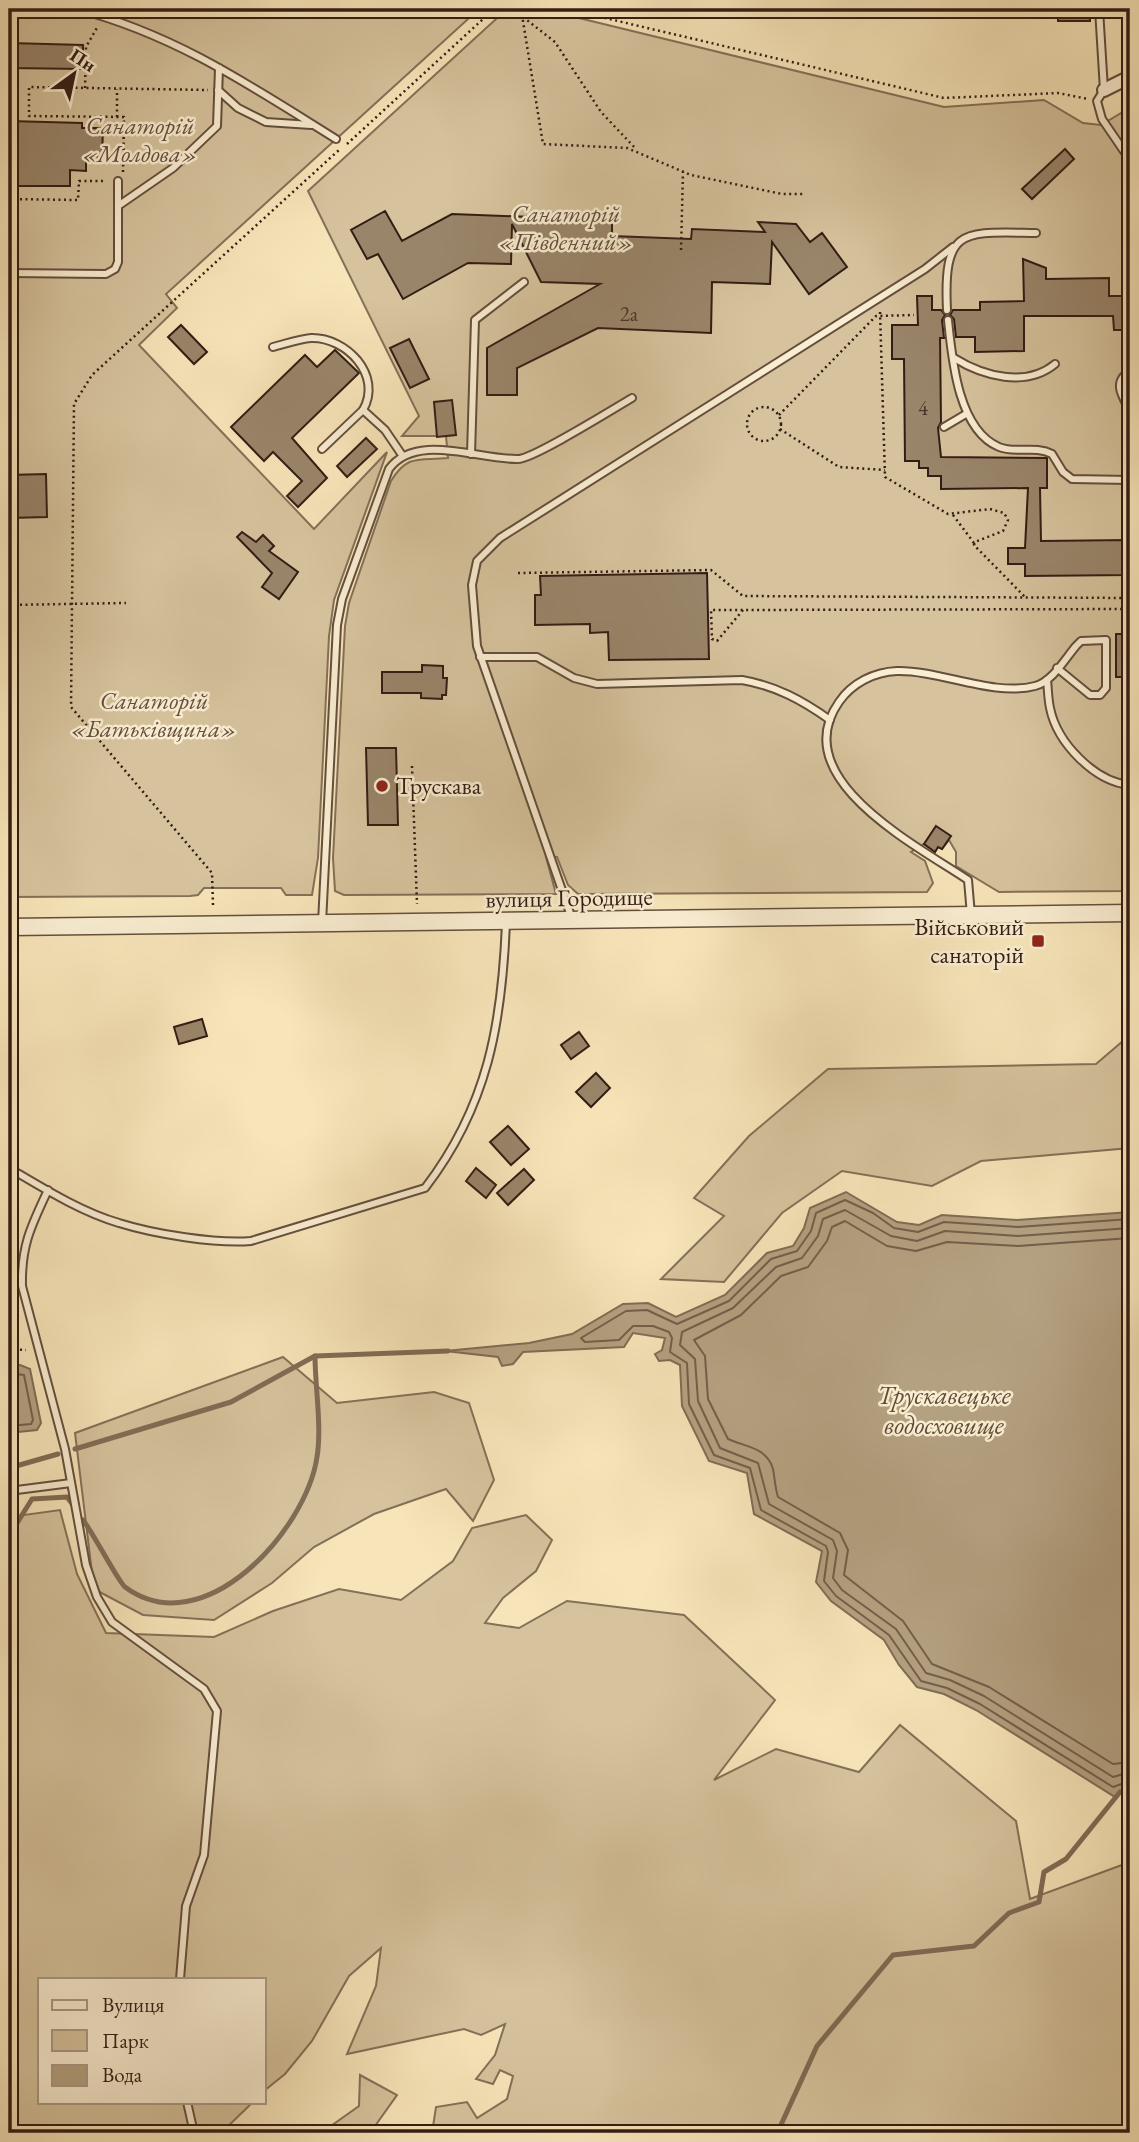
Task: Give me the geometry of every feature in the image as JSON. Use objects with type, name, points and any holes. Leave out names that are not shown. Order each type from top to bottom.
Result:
[{"type":"street","points":[[1104,90],[1130,77]]},
{"type":"street","name":"вулиця Городище","points":[[9,927],[1130,913]]},
{"type":"lane","points":[[77,9],[110,18],[183,47],[336,139]]},
{"type":"lane","points":[[1099,9],[1104,90],[1097,101],[1102,119],[1130,160]]},
{"type":"lane","points":[[118,206],[173,168],[211,134],[219,117],[219,68]]},
{"type":"lane","points":[[218,90],[238,108],[267,122],[315,126]]},
{"type":"lane","points":[[9,273],[111,272],[118,262],[118,181]]},
{"type":"lane","points":[[573,921],[480,657],[472,586],[477,561],[487,548],[925,269],[972,234],[1036,233]]},
{"type":"lane","points":[[947,310],[947,267],[953,247]]},
{"type":"lane","points":[[471,454],[475,320],[524,282]]},
{"type":"lane","points":[[948,320],[966,414],[979,433],[1000,447],[1046,451],[1052,454],[1063,472],[1072,479],[1130,480]]},
{"type":"lane","points":[[273,347],[309,338],[343,345],[362,365],[369,390],[363,410],[322,449]]},
{"type":"lane","points":[[954,358],[980,370],[1019,379],[1035,376],[1055,364]]},
{"type":"lane","points":[[1130,371],[1120,381],[1118,388],[1130,411]]},
{"type":"lane","points":[[323,923],[337,625],[342,599],[386,477],[402,455],[421,451],[524,458],[632,398]]},
{"type":"lane","points":[[363,410],[385,430],[402,455]]},
{"type":"lane","points":[[944,428],[966,414]]},
{"type":"lane","points":[[971,917],[968,880],[865,811],[849,794],[831,758],[830,720],[845,693],[863,680],[880,673],[918,673],[1010,689],[1037,686],[1047,680],[1057,668],[1081,642],[1106,640],[1106,688],[1100,695],[1090,695],[1057,668]]},
{"type":"lane","points":[[480,657],[537,657],[574,678],[597,684],[742,680],[785,691],[830,720]]},
{"type":"lane","points":[[1047,680],[1050,710],[1082,761],[1096,775],[1116,784],[1130,785]]},
{"type":"lane","points":[[9,1168],[48,1190],[119,1223],[228,1243],[251,1241],[425,1188],[439,1170],[471,1109],[491,1058],[499,1016],[506,922]]},
{"type":"lane","points":[[48,1190],[26,1234],[22,1286],[41,1352],[71,1483],[86,1565],[97,1597],[112,1622],[204,1689],[217,1711],[204,1855],[186,1906],[180,1978]]},
{"type":"lane","points":[[9,1491],[71,1483]]},
{"type":"lane","points":[[187,2104],[194,2133]]},
{"type":"path","points":[[212,905],[212,873],[71,707],[74,404],[92,375],[494,9]]},
{"type":"path","points":[[521,9],[543,144],[627,148],[683,172],[782,194],[803,194]]},
{"type":"path","points":[[567,9],[944,98],[1058,93],[1082,98]]},
{"type":"path","points":[[522,16],[555,42],[601,112],[638,152]]},
{"type":"path","points":[[85,88],[88,39],[93,31],[110,18]]},
{"type":"path","points":[[9,199],[78,200],[79,181],[118,181],[123,176],[124,117],[29,116],[29,87],[218,90]]},
{"type":"path","points":[[117,89],[117,117]]},
{"type":"path","points":[[681,250],[683,172]]},
{"type":"path","points":[[871,302],[882,315],[885,477],[934,509],[953,515],[1000,510],[1006,516],[1008,524],[1003,531],[974,543]]},
{"type":"path","points":[[779,415],[768,407],[758,408],[748,418],[748,428],[752,436],[761,440],[775,437],[780,429],[779,415],[876,316],[914,314]]},
{"type":"path","points":[[780,429],[839,467],[885,470]]},
{"type":"path","points":[[953,515],[974,543],[1026,598]]},
{"type":"path","points":[[518,573],[711,570],[743,596],[1130,598]]},
{"type":"path","points":[[9,605],[126,603]]},
{"type":"path","points":[[743,610],[722,639],[712,639],[711,610],[1130,609]]},
{"type":"path","points":[[412,766],[417,904]]},
{"type":"path","points":[[9,1349],[41,1352]]},
{"type":"green space","points":[[9,9],[479,9],[166,294],[177,308],[139,345],[314,529],[387,452],[334,600],[329,636],[318,858],[312,895],[286,895],[281,888],[204,888],[198,895],[190,896],[9,897]]},
{"type":"green space","name":"Санаторій «Південний»","points":[[507,9],[542,9],[944,107],[1044,100],[1083,123],[1101,125],[1126,110],[1130,116],[1130,891],[999,892],[956,866],[956,852],[949,840],[942,849],[938,847],[935,852],[924,844],[911,852],[925,861],[933,883],[927,892],[578,894],[568,885],[557,857],[546,857],[556,894],[344,895],[335,891],[333,858],[345,626],[349,603],[391,481],[397,472],[415,460],[448,458],[446,436],[402,436],[419,416],[308,191]]},
{"type":"green space","points":[[1130,1035],[1130,1148],[981,1161],[932,1186],[842,1171],[782,1213],[724,1282],[661,1279],[724,1216],[694,1198],[749,1136],[828,1069],[1096,1064]]},
{"type":"green space","points":[[283,1357],[337,1403],[434,1392],[469,1403],[494,1480],[473,1521],[446,1489],[374,1514],[314,1547],[272,1583],[214,1620],[143,1615],[94,1589],[75,1433]]},
{"type":"green space","points":[[60,1510],[77,1574],[106,1633],[214,1637],[273,1611],[339,1589],[401,1600],[453,1561],[472,1528],[526,1515],[552,1540],[536,1571],[503,1598],[485,1623],[519,1628],[567,1601],[684,1615],[775,1700],[714,1780],[776,1749],[859,1772],[900,1725],[1016,1821],[1030,1899],[1130,1862],[1130,2133],[432,2133],[436,2107],[467,2102],[477,2118],[507,2099],[513,2076],[500,2070],[493,2084],[476,2079],[495,2055],[505,2024],[481,2035],[464,2029],[347,2054],[376,1986],[381,1948],[349,1976],[312,2041],[285,2074],[266,2089],[266,1978],[38,1978],[38,2104],[251,2104],[221,2133],[9,2133],[9,1517]]},
{"type":"green space","points":[[360,2075],[397,2095],[370,2133],[321,2133],[359,2106]]},
{"type":"water","name":"Трускавецьке водосховище","points":[[846,1192],[897,1222],[919,1225],[942,1215],[1017,1220],[1130,1212],[1130,1786],[1115,1797],[976,1710],[944,1694],[917,1687],[884,1640],[831,1601],[816,1582],[822,1551],[754,1514],[747,1473],[709,1461],[682,1406],[680,1365],[670,1360],[659,1361],[655,1354],[662,1350],[665,1338],[633,1333],[624,1347],[523,1352],[513,1364],[502,1366],[498,1357],[445,1351],[529,1343],[572,1334],[623,1304],[648,1303],[676,1317],[725,1295],[767,1253],[793,1246],[804,1228],[810,1208]]},
{"type":"water","points":[[20,1365],[30,1369],[41,1423],[37,1430],[9,1433],[9,1366]]},
{"type":"building","points":[[1058,9],[1090,9],[1090,21],[1058,21]]},
{"type":"building","points":[[9,43],[83,45],[83,69],[9,68]]},
{"type":"building","points":[[9,121],[82,123],[82,128],[103,128],[102,157],[86,156],[86,171],[70,170],[70,186],[9,186]]},
{"type":"building","points":[[1065,149],[1074,159],[1032,199],[1022,189]]},
{"type":"building","points":[[385,211],[402,241],[452,214],[612,220],[612,236],[691,239],[692,229],[765,232],[758,222],[796,224],[810,242],[822,233],[847,267],[809,294],[772,242],[770,284],[712,282],[711,333],[598,328],[517,368],[517,395],[487,395],[487,348],[600,284],[541,282],[512,224],[511,264],[468,263],[403,299],[378,254],[367,259],[351,230]]},
{"type":"building","points":[[1023,259],[1046,268],[1046,279],[1109,278],[1109,296],[1130,296],[1130,330],[1114,330],[1113,316],[1024,316],[1024,351],[975,352],[975,337],[956,337],[954,319],[950,315],[953,310],[980,310],[980,302],[1024,301]]},
{"type":"building","points":[[917,296],[932,296],[932,310],[941,310],[945,315],[942,320],[944,338],[940,338],[941,422],[938,428],[941,457],[1047,458],[1047,488],[1040,488],[1041,541],[1130,540],[1130,575],[1025,576],[1025,564],[1008,564],[1008,548],[1025,548],[1028,488],[941,489],[941,476],[928,476],[928,468],[919,468],[919,461],[905,461],[904,359],[892,359],[892,325],[918,325]]},
{"type":"building","points":[[181,325],[207,352],[194,364],[168,337]]},
{"type":"building","points":[[409,339],[429,379],[410,388],[390,348]]},
{"type":"building","points":[[335,350],[359,373],[292,438],[327,478],[298,507],[287,496],[302,481],[273,452],[264,461],[231,427],[305,355],[317,367]]},
{"type":"building","points":[[452,400],[456,435],[437,437],[434,402]]},
{"type":"building","points":[[366,438],[377,449],[347,477],[337,466]]},
{"type":"building","points":[[46,474],[47,517],[9,518],[9,475]]},
{"type":"building","points":[[242,532],[256,542],[263,535],[274,546],[269,551],[298,572],[279,599],[262,587],[272,573],[237,537]]},
{"type":"building","points":[[707,573],[709,659],[609,660],[608,632],[590,633],[590,624],[535,625],[535,595],[541,595],[540,576]]},
{"type":"building","points":[[1116,634],[1130,634],[1130,677],[1116,677]]},
{"type":"building","points":[[422,665],[443,666],[443,678],[447,678],[446,695],[442,695],[442,699],[421,698],[421,693],[382,693],[382,672],[422,672]]},
{"type":"building","name":"Трускава","points":[[366,748],[396,748],[398,825],[368,825]]},
{"type":"building","points":[[936,826],[951,836],[942,849],[938,847],[935,852],[924,844]]},
{"type":"building","points":[[202,1019],[207,1036],[179,1044],[174,1027]]},
{"type":"building","points":[[579,1032],[589,1046],[571,1059],[561,1045]]},
{"type":"building","points":[[596,1073],[610,1088],[591,1107],[576,1092]]},
{"type":"building","points":[[508,1126],[529,1149],[511,1165],[490,1142]]},
{"type":"building","points":[[476,1168],[496,1185],[486,1198],[466,1181]]},
{"type":"building","points":[[524,1169],[534,1180],[508,1205],[497,1193]]},
{"type":"waterway","points":[[75,1449],[231,1402],[315,1356],[448,1351]]},
{"type":"waterway","points":[[83,1520],[125,1587],[155,1601],[186,1602],[217,1591],[246,1572],[272,1546],[293,1517],[309,1486],[318,1445],[315,1356]]},
{"type":"waterway","points":[[9,1468],[58,1454]]},
{"type":"waterway","points":[[9,1536],[32,1499],[67,1497],[73,1505]]},
{"type":"waterway","points":[[780,2133],[780,2127],[817,2046],[893,1955],[974,1946],[1009,1913],[1039,1902],[1044,1872],[1066,1859],[1120,1792]]},
{"type":"place","name":"Трускава","points":[[382,786]]},
{"type":"place","name":"Військовий санаторій","points":[[1038,941]]},
{"type":"park label","name":"Санаторій «Молдова»","points":[[140,140]]},
{"type":"park label","name":"Санаторій «Батьківщина»","points":[[154,715]]}]
